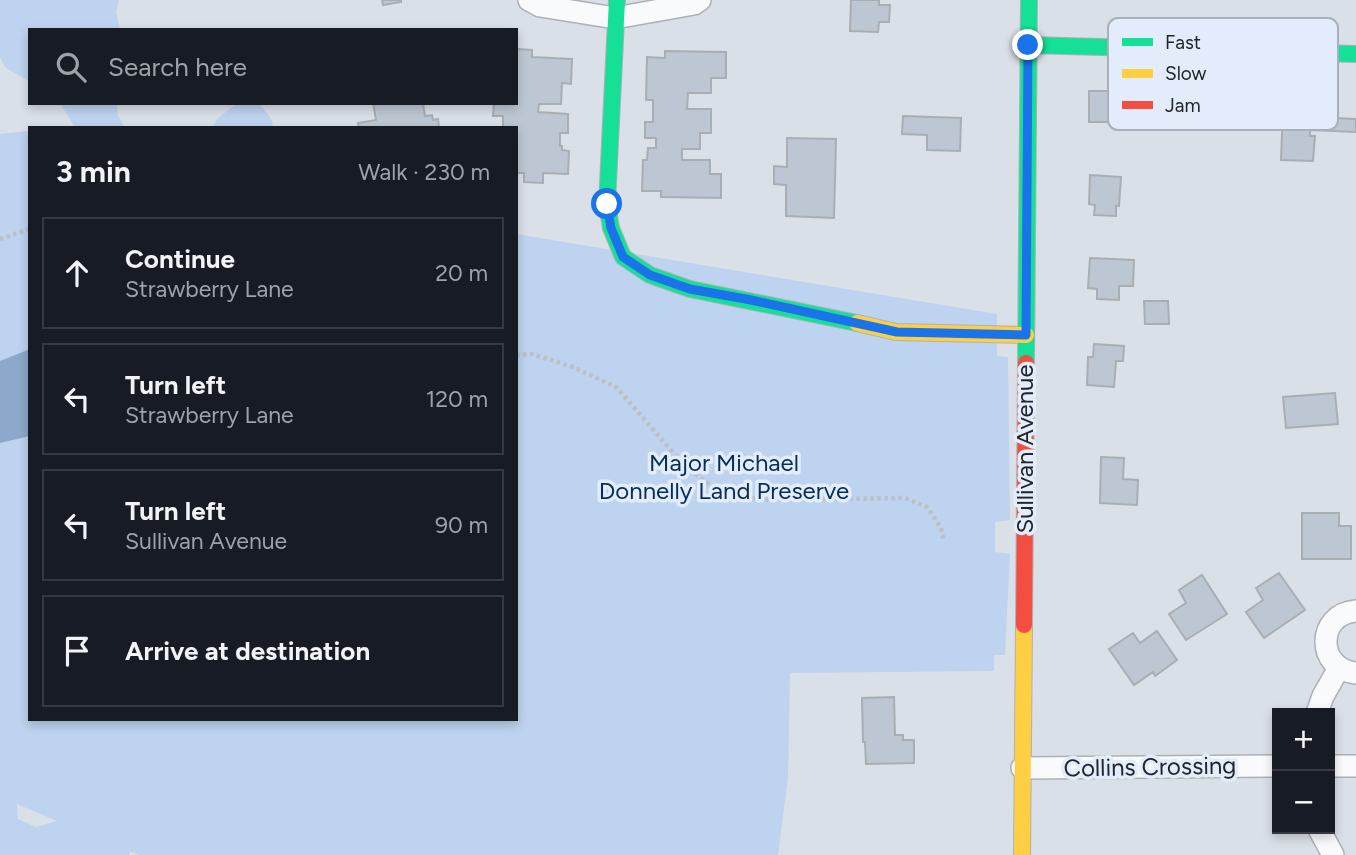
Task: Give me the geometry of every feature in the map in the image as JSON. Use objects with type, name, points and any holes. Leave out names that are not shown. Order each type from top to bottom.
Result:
[{"type":"street","points":[[529,0],[540,6],[616,9],[694,4],[700,0]]},
{"type":"street","name":"Sullivan Avenue","points":[[1022,855],[1029,0]]},
{"type":"street","points":[[616,9],[607,204],[611,228],[623,257],[650,275],[690,289],[897,332],[1026,335]]},
{"type":"street","points":[[1028,45],[1108,47]]},
{"type":"street","points":[[1338,54],[1356,54]]},
{"type":"street","points":[[1319,708],[1324,696],[1348,671],[1327,652],[1327,631],[1340,616],[1356,611]]},
{"type":"street","name":"Collins Crossing","points":[[1022,768],[1272,766]]},
{"type":"street","points":[[1335,766],[1356,766]]},
{"type":"street","points":[[1322,834],[1333,855]]},
{"type":"path","points":[[0,239],[28,229]]},
{"type":"path","points":[[518,355],[532,354],[573,367],[616,387],[684,465],[716,490],[769,500],[905,498],[927,507],[941,528],[944,542]]},
{"type":"green space","points":[[0,0],[119,0],[116,12],[120,28],[28,28],[28,81],[6,68],[0,58]]},
{"type":"green space","points":[[61,105],[117,105],[118,115],[124,126],[74,126]]},
{"type":"green space","points":[[234,105],[261,105],[272,120],[273,126],[213,126],[217,119]]},
{"type":"green space","name":"Major Michael Donnelly Land Preserve","points":[[28,132],[28,721],[518,721],[518,234],[997,314],[997,356],[1008,357],[1010,520],[995,522],[995,552],[1010,554],[1005,655],[994,655],[994,671],[790,673],[788,778],[778,855],[139,855],[130,851],[129,855],[0,855],[0,134]],"holes":[[[17,804],[57,821],[36,827],[18,819]]]},
{"type":"shaded area","points":[[28,350],[28,436],[0,443],[0,361]]},
{"type":"building","points":[[382,0],[401,0],[401,2],[383,5]]},
{"type":"building","points":[[851,0],[879,0],[879,5],[890,5],[889,22],[879,22],[878,32],[850,31]]},
{"type":"building","points":[[518,49],[532,50],[532,57],[572,59],[571,84],[562,83],[561,104],[539,104],[538,112],[568,114],[568,133],[560,133],[560,146],[562,150],[569,151],[568,174],[543,173],[543,183],[524,182],[524,173],[518,173],[518,126],[503,126],[503,116],[493,116],[494,105],[518,105]]},
{"type":"building","points":[[665,51],[726,52],[726,78],[711,78],[711,93],[688,93],[687,109],[711,109],[711,133],[700,133],[700,149],[682,149],[682,160],[710,160],[710,174],[721,174],[721,198],[661,197],[661,191],[642,191],[643,160],[647,160],[648,148],[656,148],[656,138],[645,138],[645,122],[653,122],[653,100],[646,100],[647,57],[665,58]]},
{"type":"building","points":[[1089,91],[1108,91],[1108,122],[1089,122]]},
{"type":"building","points":[[373,105],[423,105],[425,116],[432,115],[433,120],[438,119],[439,126],[359,126],[358,123],[376,120]]},
{"type":"building","points":[[903,116],[961,118],[960,151],[927,150],[927,135],[902,134]]},
{"type":"building","points":[[1338,118],[1356,119],[1356,132],[1310,130],[1338,130]]},
{"type":"building","points":[[1282,130],[1310,130],[1310,136],[1315,136],[1313,161],[1281,160]]},
{"type":"building","points":[[787,138],[836,139],[834,218],[786,216],[786,185],[774,184],[774,166],[787,167]]},
{"type":"building","points":[[1090,175],[1121,177],[1116,216],[1094,215],[1095,205],[1089,204]]},
{"type":"building","points":[[1090,258],[1134,260],[1133,286],[1119,286],[1119,300],[1097,299],[1097,289],[1088,288]]},
{"type":"building","points":[[1144,301],[1168,301],[1169,324],[1145,324]]},
{"type":"building","points":[[1094,344],[1124,346],[1123,361],[1116,361],[1114,387],[1087,385],[1088,357],[1093,357]]},
{"type":"building","points":[[1335,393],[1338,424],[1286,428],[1283,397]]},
{"type":"building","points":[[1101,457],[1124,458],[1123,479],[1138,480],[1137,505],[1100,503]]},
{"type":"building","points":[[1302,513],[1339,513],[1339,526],[1351,526],[1351,559],[1302,559]]},
{"type":"building","points":[[1279,573],[1305,610],[1264,638],[1246,612],[1263,600],[1256,588]]},
{"type":"building","points":[[1202,575],[1227,614],[1186,640],[1169,614],[1186,603],[1179,590]]},
{"type":"building","points":[[1157,631],[1177,660],[1155,676],[1153,672],[1134,685],[1109,649],[1133,633],[1140,643]]},
{"type":"building","points":[[894,697],[895,735],[903,735],[903,740],[914,740],[914,763],[866,764],[862,698]]},
{"type":"traffic: fast","points":[[617,0],[607,204],[611,228],[623,257],[650,275],[690,289],[857,323]]},
{"type":"traffic: fast","points":[[1026,363],[1029,0]]},
{"type":"traffic: fast","points":[[1029,45],[1108,47]]},
{"type":"traffic: fast","points":[[1338,54],[1356,54]]},
{"type":"traffic: slow","points":[[857,323],[896,332],[1026,335]]},
{"type":"traffic: slow","points":[[1022,855],[1024,625]]},
{"type":"traffic: jam","points":[[1024,625],[1026,363]]},
{"type":"route","points":[[607,204],[611,228],[623,257],[650,275],[690,289],[897,332],[1026,335],[1028,45]]}]
